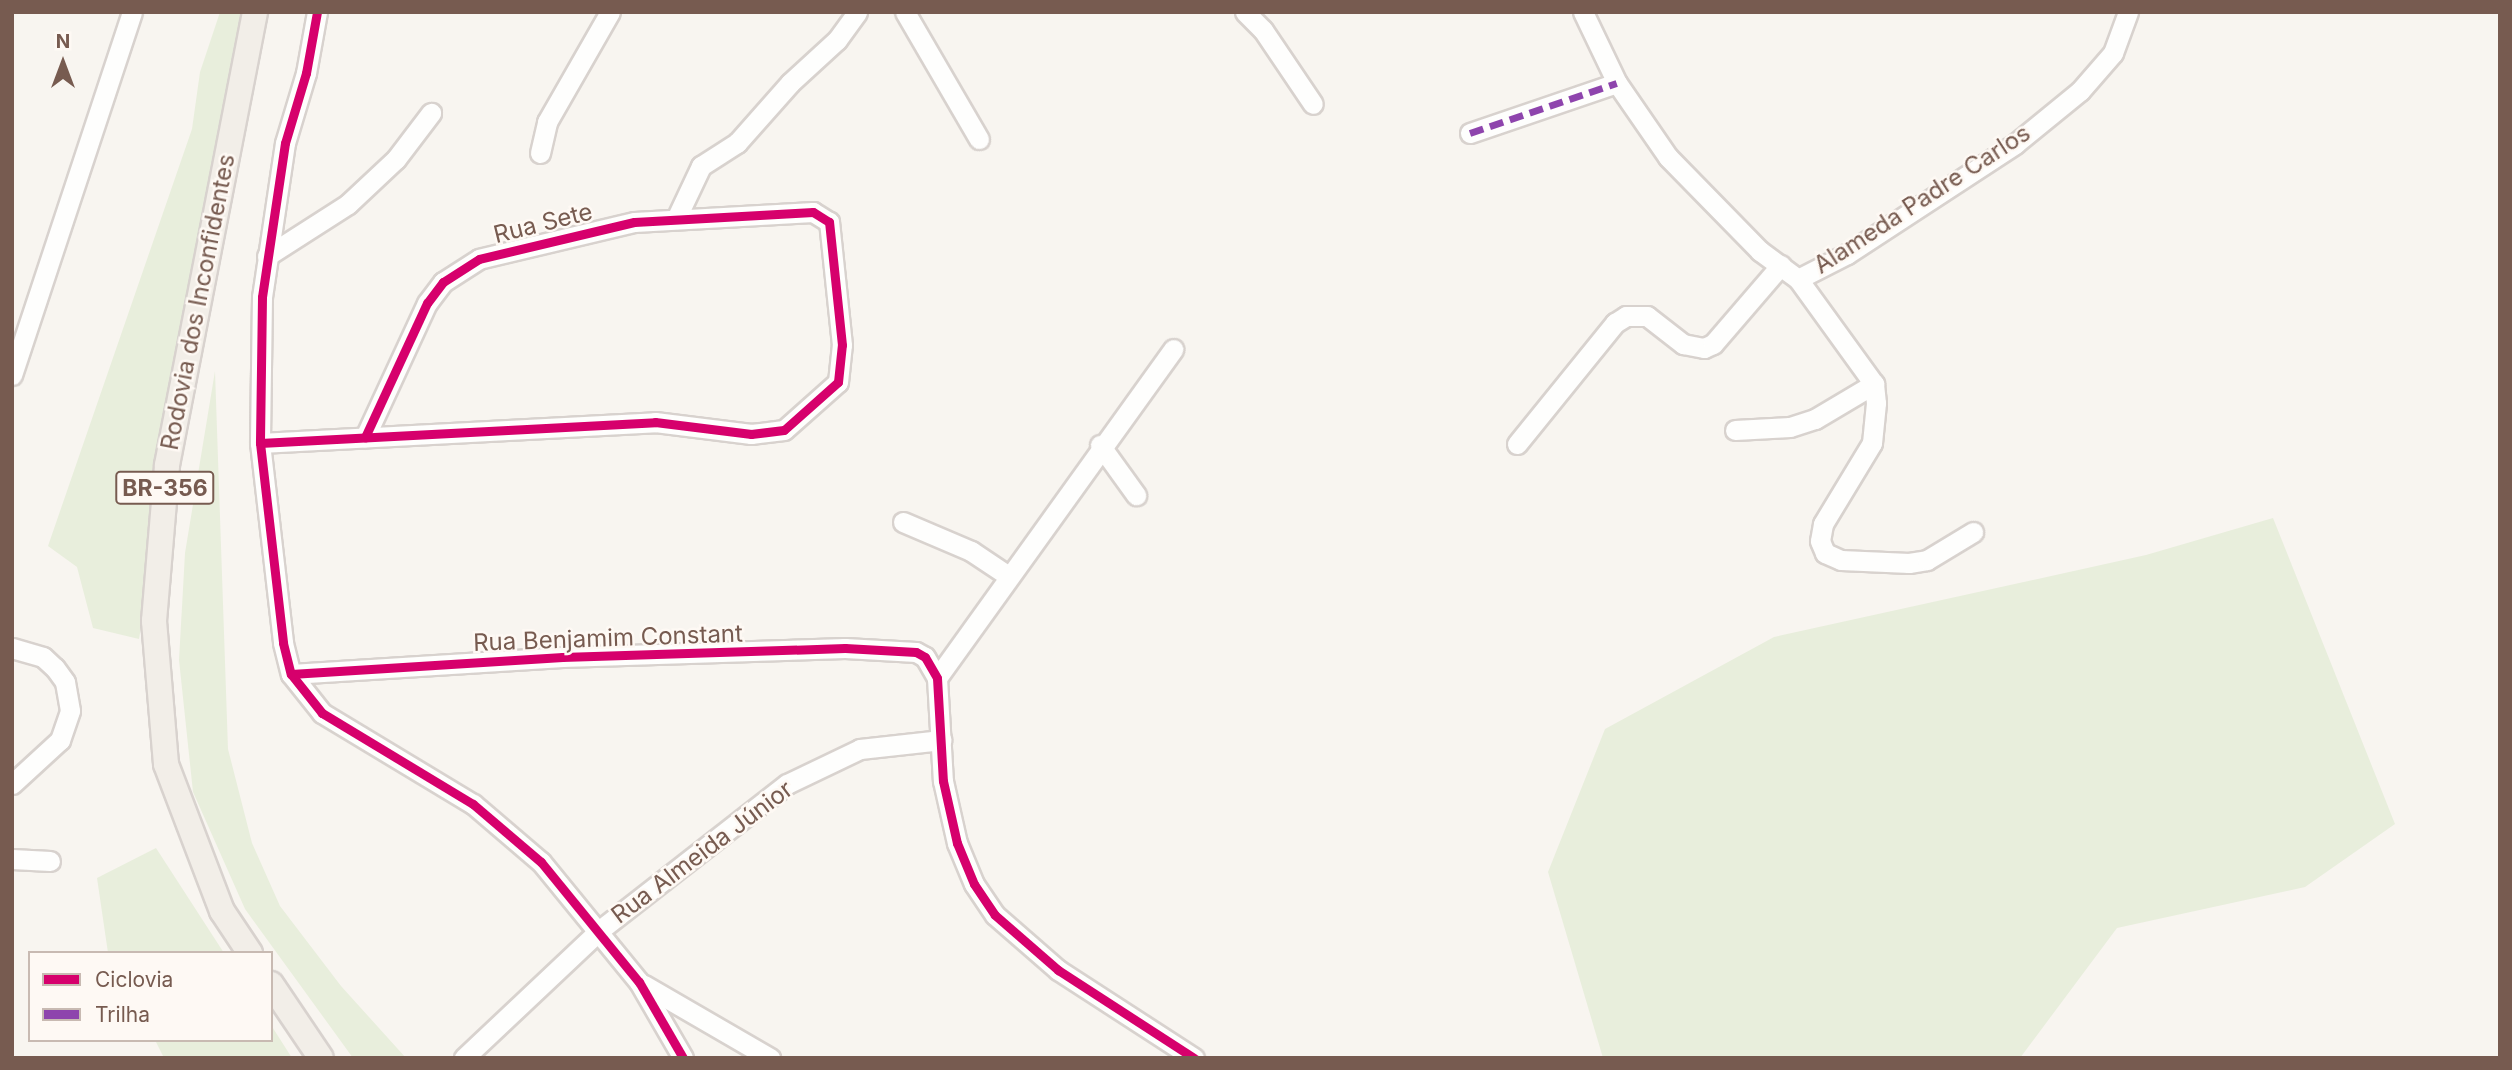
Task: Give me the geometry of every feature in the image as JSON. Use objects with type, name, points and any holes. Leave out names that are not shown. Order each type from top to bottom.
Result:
[{"type":"main road","name":"Rodovia dos Inconfidentes","points":[[249,951],[222,911],[166,764],[154,621],[167,465],[255,12]]},
{"type":"main road","points":[[273,987],[321,1058]]},
{"type":"street","points":[[12,375],[132,12]]},
{"type":"street","points":[[317,12],[306,74],[285,142],[267,256],[260,443],[283,643],[291,674],[322,712],[448,787],[503,828],[541,862],[600,930],[639,982],[683,1058]]},
{"type":"street","points":[[540,153],[547,122],[610,12]]},
{"type":"street","points":[[676,219],[701,166],[737,143],[790,83],[837,40],[857,12]]},
{"type":"street","points":[[905,12],[979,139]]},
{"type":"street","points":[[1245,12],[1263,30],[1313,104]]},
{"type":"street","name":"Alameda Padre Carlos","points":[[1583,12],[1617,83],[1648,131],[1701,195],[1798,279],[1847,254],[2015,144],[2070,100],[2113,53],[2128,12]]},
{"type":"street","points":[[1470,134],[1617,83]]},
{"type":"street","points":[[267,256],[348,204],[396,159],[431,113]]},
{"type":"street","name":"Rua Sete","points":[[813,212],[829,222],[842,345],[838,382],[784,430],[751,434],[655,422],[598,429],[365,437],[427,303],[443,282],[479,259],[528,244],[634,222],[676,219],[813,212]]},
{"type":"street","points":[[1517,444],[1615,323],[1626,316],[1647,316],[1683,344],[1704,348],[1713,344],[1781,265]]},
{"type":"street","points":[[1798,279],[1874,384],[1872,443],[1823,524],[1820,541],[1825,553],[1841,560],[1909,563],[1927,560],[1973,532]]},
{"type":"street","points":[[1173,349],[1100,445],[937,678],[947,806],[957,843],[974,884],[995,915],[1058,970],[1194,1058]]},
{"type":"street","points":[[1735,430],[1790,426],[1815,419],[1874,384]]},
{"type":"street","points":[[260,443],[365,437]]},
{"type":"street","points":[[1100,445],[1136,495]]},
{"type":"street","points":[[903,522],[971,551],[1007,575]]},
{"type":"street","points":[[12,648],[43,657],[55,668],[70,698],[67,727],[47,753],[12,784]]},
{"type":"street","name":"Rua Benjamim Constant","points":[[291,674],[562,657],[891,648],[925,657],[937,678]]},
{"type":"street","name":"Rua Almeida Júnior","points":[[464,1058],[600,930],[800,777],[860,749],[942,740]]},
{"type":"street","points":[[12,859],[50,861]]},
{"type":"street","points":[[639,982],[770,1058]]},
{"type":"green space","points":[[220,12],[246,12],[139,639],[93,628],[77,567],[48,546],[192,129],[200,72]]},
{"type":"green space","points":[[215,371],[228,749],[252,843],[280,906],[341,986],[406,1058],[353,1058],[245,909],[193,792],[179,660],[185,553]]},
{"type":"green space","points":[[2273,518],[2395,824],[2305,887],[2117,928],[2020,1058],[1603,1058],[1548,872],[1605,729],[1774,637],[2146,555]]},
{"type":"green space","points":[[156,848],[223,951],[108,951],[97,878]]},
{"type":"green space","points":[[273,1028],[292,1058],[164,1058],[156,1042],[273,1042]]},
{"type":"marked path","points":[[1470,133],[1617,83]]},
{"type":"cycle path","points":[[317,12],[306,73],[285,143],[262,297],[260,443],[283,643],[291,674],[322,713],[473,804],[541,862],[639,982],[683,1058]]},
{"type":"cycle path","points":[[260,443],[655,422],[751,434],[784,430],[838,382],[842,345],[829,222],[813,212],[634,222],[479,259],[443,282],[427,303],[365,437]]},
{"type":"cycle path","points":[[291,674],[562,657],[845,648],[916,652],[925,657],[937,678],[943,781],[957,843],[974,884],[995,915],[1058,970],[1194,1058]]}]
